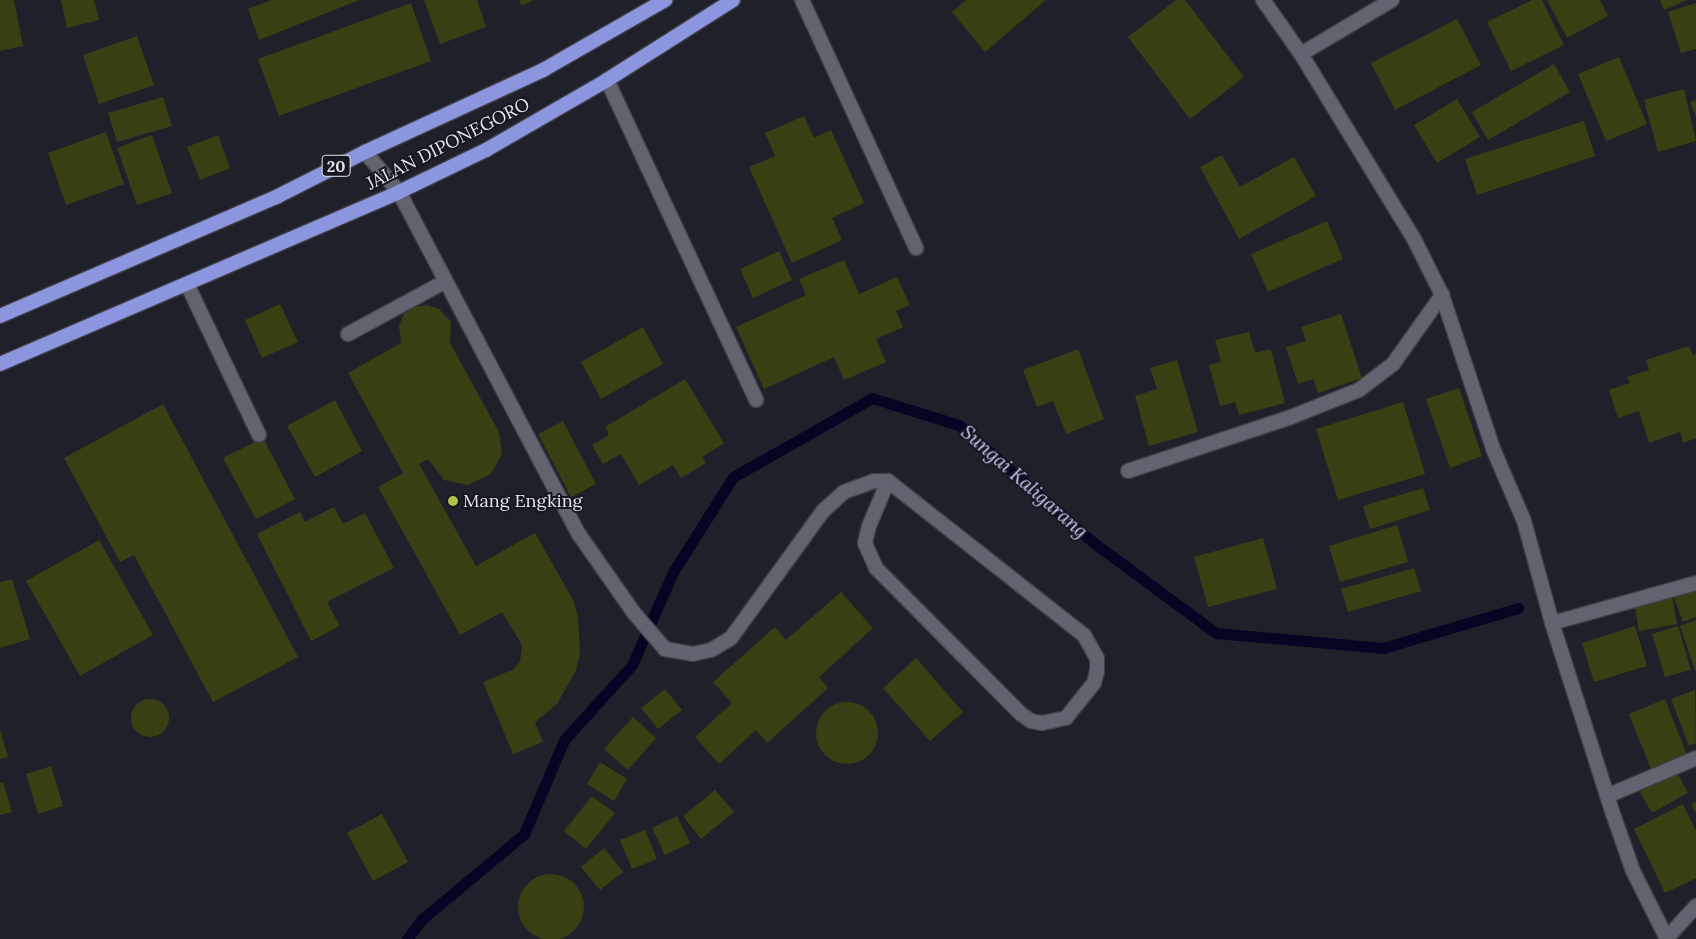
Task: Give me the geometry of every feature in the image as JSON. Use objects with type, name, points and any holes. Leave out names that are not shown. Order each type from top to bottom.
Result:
[{"type":"highway","name":"JALAN DIPONEGORO","points":[[0,316],[276,197],[365,152],[543,70],[665,0]]},
{"type":"highway","name":"JALAN DIPONEGORO","points":[[0,364],[399,192],[486,150],[607,80],[733,0]]},
{"type":"street","points":[[802,0],[916,248]]},
{"type":"street","points":[[1263,0],[1301,54],[1415,241],[1442,295],[1494,451],[1524,521],[1552,623],[1633,871],[1666,939],[1696,906]]},
{"type":"street","points":[[1301,54],[1392,0]]},
{"type":"street","points":[[607,80],[756,400]]},
{"type":"street","points":[[365,152],[399,192],[444,282],[578,533],[634,613],[665,649],[693,654],[712,650],[731,638],[823,511],[844,492],[874,481],[888,481],[1084,635],[1097,658],[1097,671],[1094,683],[1066,718],[1042,723],[1031,721],[1021,714],[876,568],[866,543],[868,526],[888,481]]},
{"type":"street","points":[[348,334],[444,282]]},
{"type":"street","points":[[187,284],[259,435]]},
{"type":"street","points":[[1128,471],[1291,417],[1359,390],[1393,364],[1442,295]]},
{"type":"street","points":[[1552,623],[1696,583]]},
{"type":"street","points":[[1607,796],[1696,758]]},
{"type":"building","points":[[0,0],[14,0],[23,46],[0,51]]},
{"type":"building","points":[[61,0],[94,0],[99,20],[67,28]]},
{"type":"building","points":[[271,0],[359,0],[259,40],[248,9]]},
{"type":"building","points":[[424,0],[477,0],[486,27],[440,44]]},
{"type":"building","points":[[519,0],[533,0],[522,6]]},
{"type":"building","points":[[966,0],[1046,0],[985,52],[952,12]]},
{"type":"building","points":[[1176,0],[1185,0],[1244,77],[1190,119],[1128,37]]},
{"type":"building","points":[[1532,0],[1542,0],[1564,45],[1511,71],[1487,22]]},
{"type":"building","points":[[1547,0],[1600,0],[1608,16],[1567,38]]},
{"type":"building","points":[[1660,0],[1687,0],[1664,10]]},
{"type":"building","points":[[411,3],[431,61],[279,116],[258,59]]},
{"type":"building","points":[[1696,3],[1696,49],[1681,53],[1668,12]]},
{"type":"building","points":[[1457,19],[1481,65],[1395,110],[1371,63]]},
{"type":"building","points":[[137,36],[154,85],[99,104],[83,55]]},
{"type":"building","points":[[1619,57],[1647,124],[1606,141],[1578,74]]},
{"type":"building","points":[[1554,64],[1570,92],[1488,140],[1472,112]]},
{"type":"building","points":[[1684,89],[1696,141],[1658,152],[1644,100]]},
{"type":"building","points":[[163,97],[172,126],[117,142],[108,113]]},
{"type":"building","points":[[1457,99],[1480,137],[1437,163],[1414,125]]},
{"type":"building","points":[[1696,100],[1696,117],[1690,102]]},
{"type":"building","points":[[804,116],[814,138],[831,130],[864,203],[832,218],[842,240],[792,263],[749,167],[775,156],[765,133]]},
{"type":"building","points":[[1584,121],[1595,156],[1477,195],[1465,159]]},
{"type":"building","points":[[106,132],[124,184],[66,205],[48,153]]},
{"type":"building","points":[[152,135],[172,193],[137,205],[117,148]]},
{"type":"building","points":[[218,135],[230,168],[200,180],[187,147]]},
{"type":"building","points":[[1222,155],[1240,187],[1294,157],[1316,196],[1239,239],[1200,167]]},
{"type":"building","points":[[1327,221],[1343,259],[1268,292],[1251,254]]},
{"type":"building","points":[[779,251],[792,280],[753,298],[740,269]]},
{"type":"building","points":[[844,260],[859,294],[897,277],[910,305],[896,311],[903,327],[876,339],[886,362],[844,380],[834,357],[764,389],[736,327],[806,295],[799,279]]},
{"type":"building","points":[[280,304],[298,342],[262,358],[245,320]]},
{"type":"building","points":[[427,305],[439,309],[451,322],[450,343],[499,432],[502,454],[491,474],[468,485],[444,480],[428,459],[419,464],[476,566],[535,533],[573,600],[578,617],[580,653],[576,670],[557,704],[535,722],[543,742],[513,754],[483,682],[512,670],[520,662],[522,645],[502,612],[460,635],[378,487],[403,473],[348,373],[401,343],[399,326],[404,314],[414,307]]},
{"type":"building","points":[[1341,314],[1362,378],[1318,393],[1313,379],[1298,384],[1286,347],[1306,341],[1301,327]]},
{"type":"building","points":[[643,327],[663,364],[601,399],[581,362]]},
{"type":"building","points":[[1249,332],[1255,353],[1271,349],[1285,403],[1239,415],[1235,402],[1220,406],[1209,365],[1221,362],[1215,340]]},
{"type":"building","points":[[1689,346],[1693,355],[1696,354],[1696,438],[1683,443],[1680,432],[1649,443],[1639,411],[1618,418],[1609,390],[1630,383],[1627,377],[1649,370],[1646,360]]},
{"type":"building","points":[[1078,349],[1104,419],[1066,434],[1053,401],[1037,407],[1023,370]]},
{"type":"building","points":[[1177,360],[1198,432],[1149,446],[1135,396],[1157,389],[1150,368]]},
{"type":"building","points":[[685,379],[724,443],[702,457],[706,463],[681,478],[673,465],[639,485],[621,454],[603,464],[592,445],[609,435],[605,427]]},
{"type":"building","points":[[1459,388],[1482,456],[1450,468],[1426,399]]},
{"type":"building","points":[[335,400],[362,451],[315,477],[287,426]]},
{"type":"building","points":[[1403,402],[1425,474],[1338,500],[1316,429]]},
{"type":"building","points":[[163,404],[298,657],[213,702],[134,555],[120,562],[64,458]]},
{"type":"building","points":[[563,421],[596,484],[571,497],[538,434]]},
{"type":"building","points":[[263,438],[295,499],[256,519],[223,458]]},
{"type":"building","points":[[1423,488],[1430,510],[1370,529],[1363,506]]},
{"type":"building","points":[[334,507],[343,524],[365,513],[394,568],[327,602],[340,626],[311,641],[257,534],[300,512],[305,522]]},
{"type":"building","points":[[1397,525],[1408,562],[1340,582],[1329,546]]},
{"type":"building","points":[[1263,538],[1277,589],[1208,607],[1194,557]]},
{"type":"building","points":[[99,540],[153,635],[80,676],[26,581]]},
{"type":"building","points":[[1414,568],[1421,591],[1348,612],[1341,589]]},
{"type":"building","points":[[12,579],[30,639],[0,648],[0,582]]},
{"type":"building","points":[[1696,587],[1696,617],[1683,622],[1673,595]]},
{"type":"building","points":[[841,592],[873,628],[819,677],[828,688],[767,743],[756,730],[719,764],[695,737],[732,703],[713,682],[775,627],[786,640]]},
{"type":"building","points":[[1672,596],[1677,624],[1639,631],[1634,603]]},
{"type":"building","points":[[1696,620],[1696,673],[1680,626]]},
{"type":"building","points":[[1635,626],[1647,666],[1594,682],[1582,643]]},
{"type":"building","points":[[1678,626],[1691,670],[1665,677],[1652,634]]},
{"type":"building","points":[[916,658],[963,712],[930,741],[883,688]]},
{"type":"building","points":[[665,689],[682,710],[658,729],[641,708]]},
{"type":"building","points":[[1695,690],[1696,743],[1689,746],[1671,699]]},
{"type":"building","points":[[150,699],[164,704],[169,718],[164,732],[150,737],[136,732],[131,718],[136,704]]},
{"type":"building","points":[[1665,699],[1687,755],[1651,769],[1629,714]]},
{"type":"building","points":[[847,702],[864,707],[869,711],[873,716],[878,733],[873,750],[869,755],[864,759],[847,764],[830,759],[825,755],[821,750],[816,733],[821,716],[825,711],[830,707]]},
{"type":"building","points":[[633,717],[656,738],[628,770],[604,749]]},
{"type":"building","points":[[0,730],[8,757],[0,759]]},
{"type":"building","points":[[600,762],[627,779],[614,801],[587,784]]},
{"type":"building","points":[[51,766],[63,806],[38,814],[26,774]]},
{"type":"building","points":[[1676,771],[1688,793],[1652,813],[1640,792]]},
{"type":"building","points":[[3,782],[12,812],[0,815],[0,783]]},
{"type":"building","points":[[715,790],[734,812],[701,839],[683,816]]},
{"type":"building","points":[[592,796],[615,813],[586,849],[564,831]]},
{"type":"building","points":[[1696,802],[1696,813],[1691,804]]},
{"type":"building","points":[[1683,804],[1696,831],[1696,878],[1665,893],[1634,829]]},
{"type":"building","points":[[382,814],[408,862],[373,881],[347,833]]},
{"type":"building","points":[[677,816],[690,843],[665,855],[652,828]]},
{"type":"building","points":[[645,830],[657,859],[632,869],[620,840]]},
{"type":"building","points":[[604,848],[623,872],[600,890],[581,867]]},
{"type":"building","points":[[544,874],[558,874],[570,879],[579,888],[584,900],[582,920],[575,931],[558,940],[544,940],[532,935],[523,926],[518,914],[518,900],[523,888],[532,879]]},
{"type":"waterway","name":"Sungai Kaligarang","points":[[407,939],[422,919],[524,834],[564,740],[632,665],[673,572],[733,477],[872,398],[959,425],[1094,543],[1216,633],[1383,648],[1518,608]]},
{"type":"place","name":"Mang Engking","points":[[453,501]]}]
